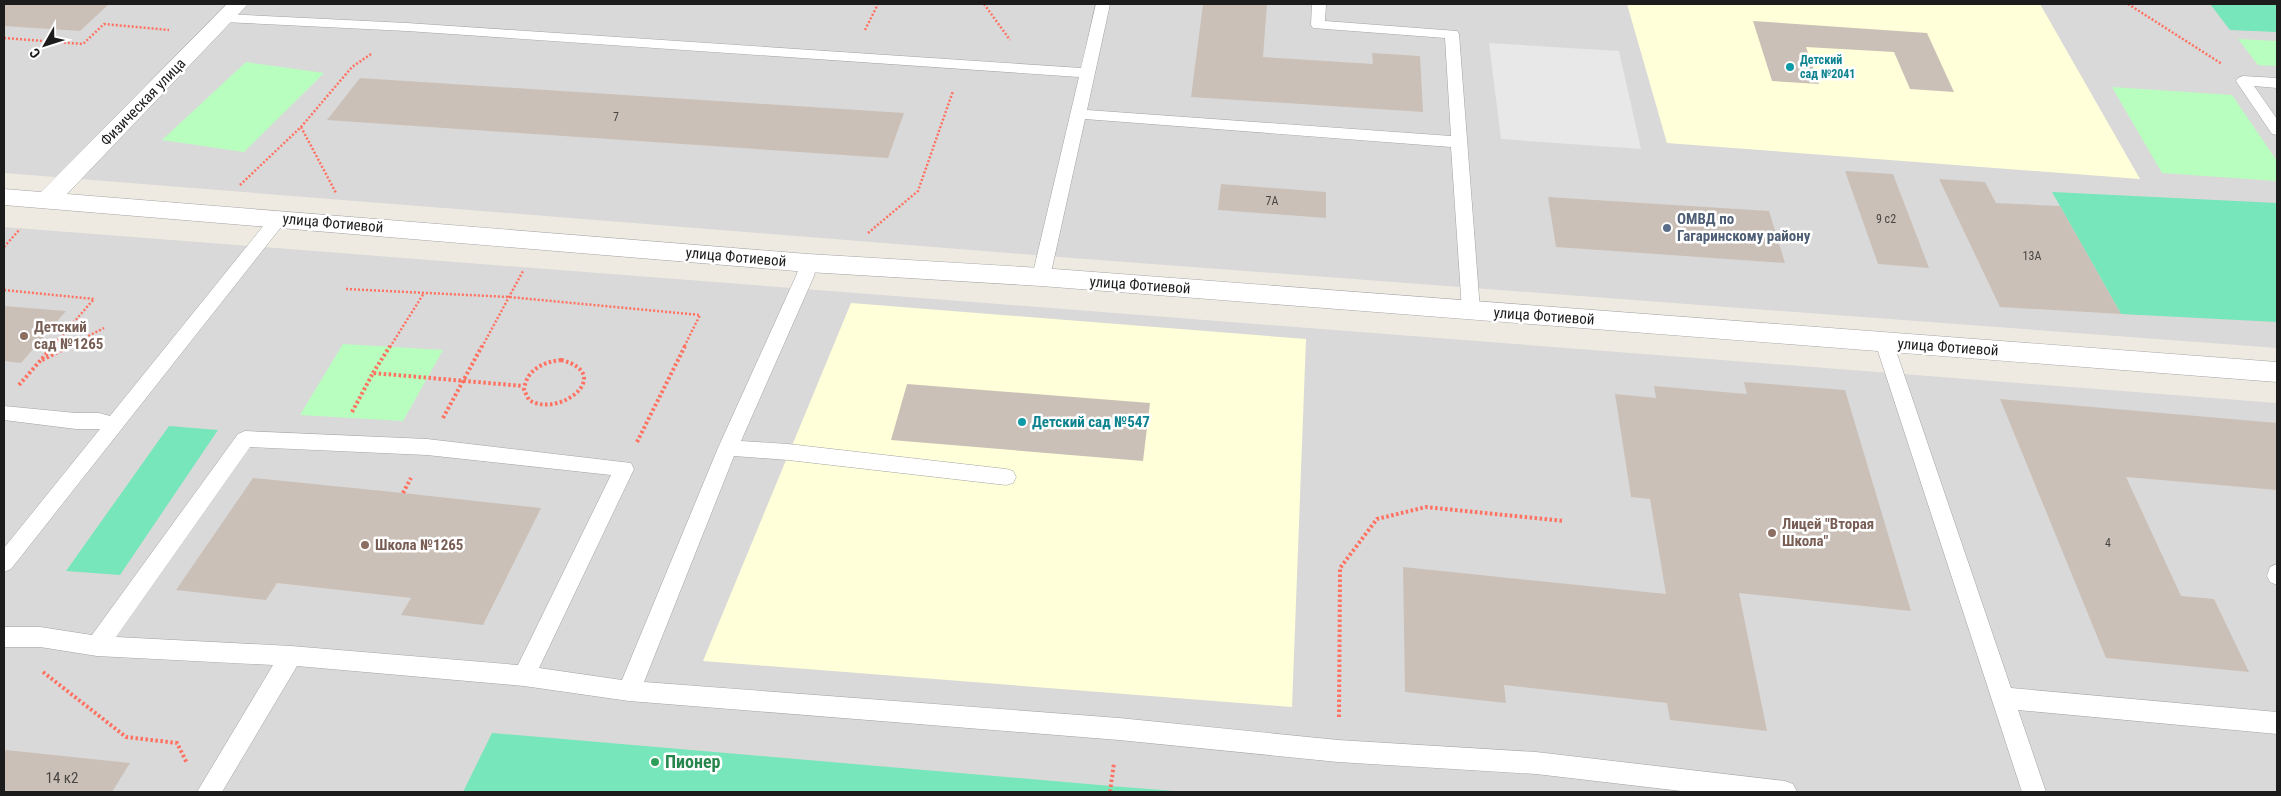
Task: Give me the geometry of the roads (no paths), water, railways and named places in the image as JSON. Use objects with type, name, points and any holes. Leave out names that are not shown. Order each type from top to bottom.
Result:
[{"type":"street","name":"Физическая улица","points":[[47,200],[231,11]]},
{"type":"street","name":"улица Фотиевой","points":[[4,197],[279,218],[808,263],[1041,277],[2277,372]]},
{"type":"lane","points":[[1041,277],[1102,4]]},
{"type":"lane","points":[[1319,4],[1318,25],[1452,34],[1471,310]]},
{"type":"lane","points":[[231,11],[407,27],[1087,73]]},
{"type":"lane","points":[[2277,83],[2243,81],[2277,130]]},
{"type":"lane","points":[[1078,114],[1459,142]]},
{"type":"lane","points":[[4,563],[279,218]]},
{"type":"lane","points":[[629,690],[728,448],[805,276],[808,263]]},
{"type":"lane","points":[[1884,342],[2034,792]]},
{"type":"lane","points":[[4,414],[76,421],[99,421],[115,425]]},
{"type":"lane","points":[[97,646],[245,438],[427,447],[624,469],[524,676]]},
{"type":"lane","points":[[728,448],[788,452],[1006,477]]},
{"type":"lane","points":[[4,637],[40,637],[97,646],[290,656],[524,676],[629,690],[1119,729],[1338,750],[1536,762],[1785,792]]},
{"type":"lane","points":[[209,792],[290,656]]},
{"type":"lane","points":[[2003,698],[2277,723]]},
{"type":"place","name":"Детский сад №2041","points":[[1790,67]]},
{"type":"place","name":"ОМВД по Гагаринскому району","points":[[1667,228]]},
{"type":"place","name":"Детский сад №1265","points":[[24,336]]},
{"type":"place","name":"Детский сад №547","points":[[1022,422]]},
{"type":"place","name":"Лицей \"Вторая Школа\"","points":[[1772,533]]},
{"type":"place","name":"Школа №1265","points":[[365,545]]},
{"type":"place","name":"Пионер","points":[[655,762]]}]
